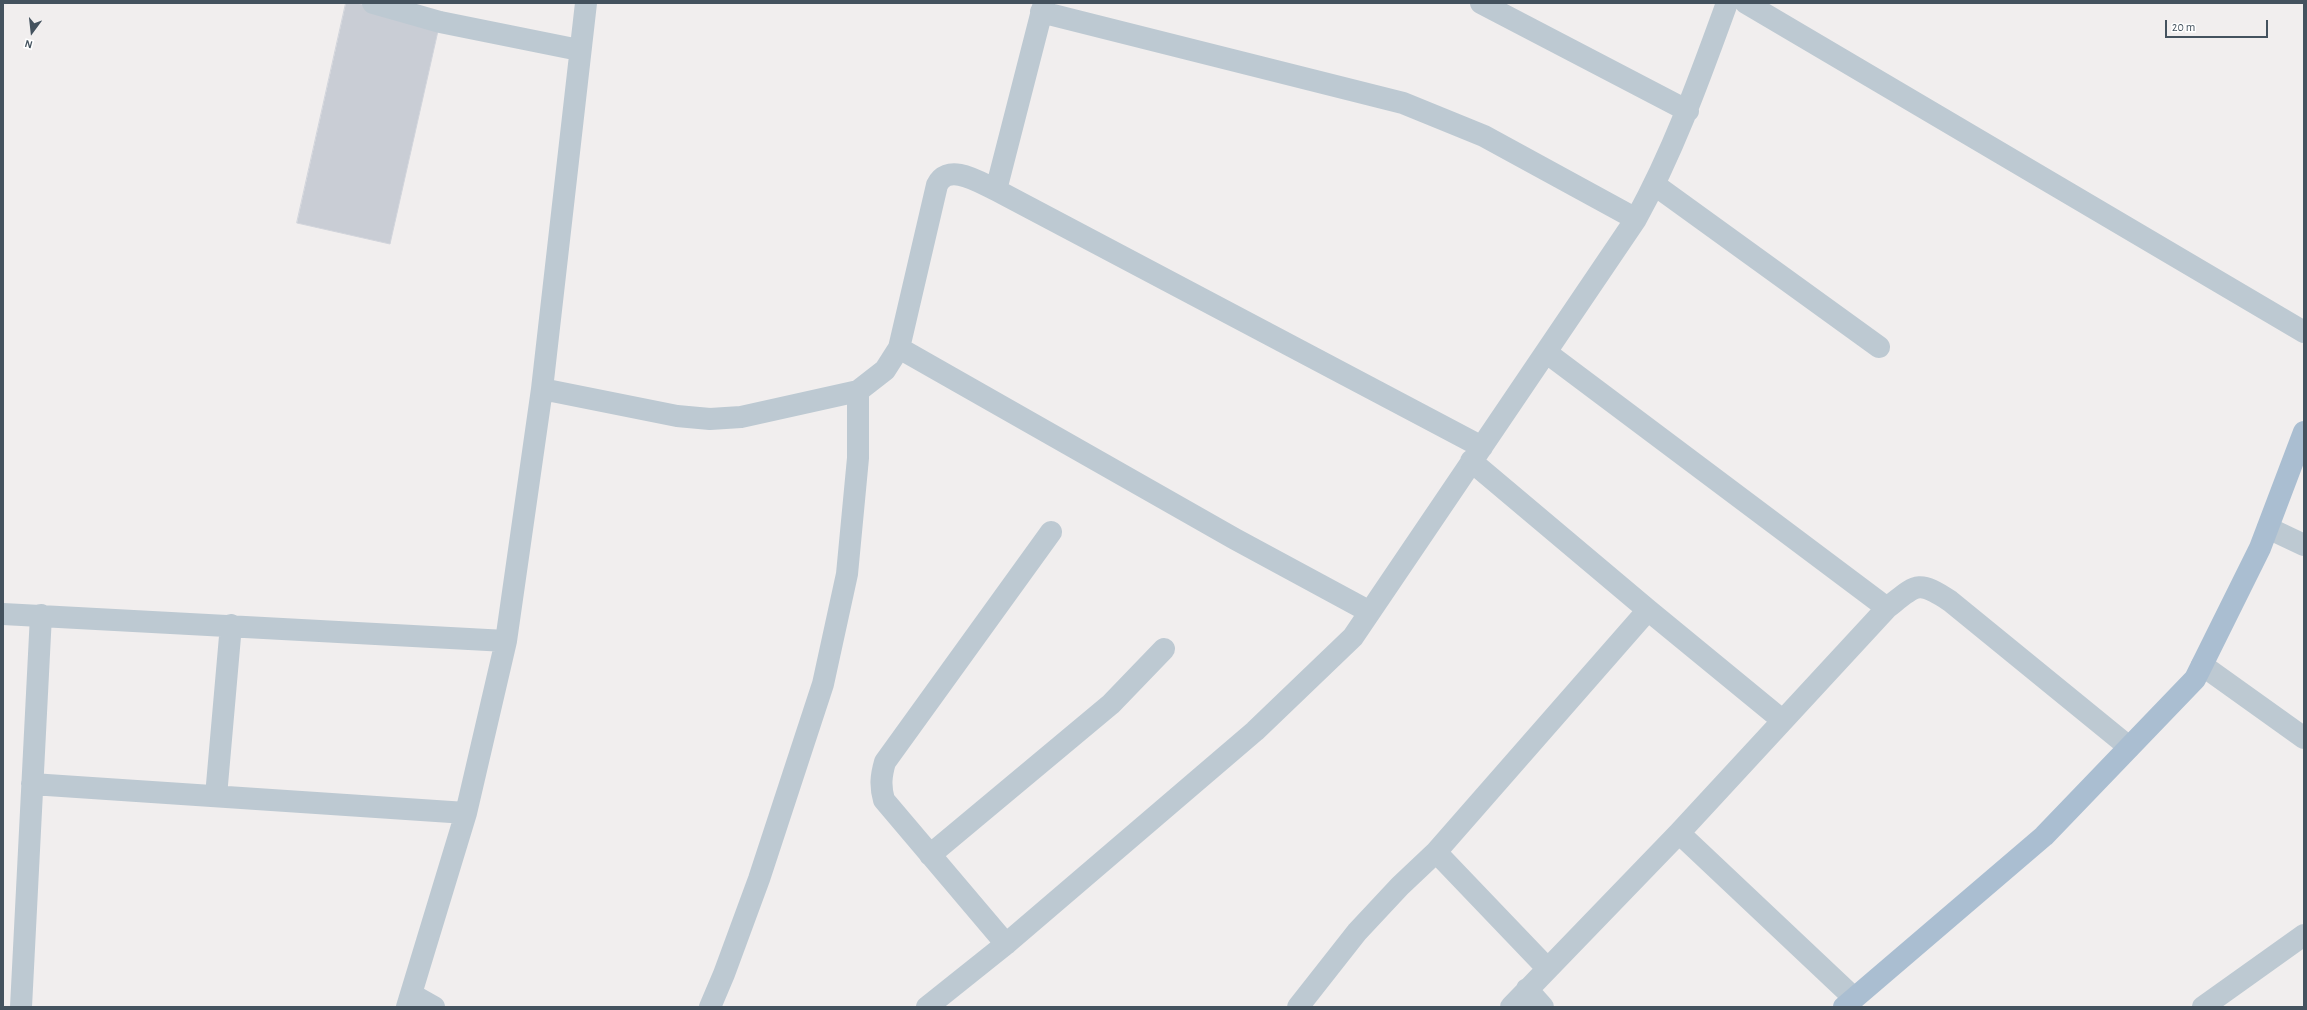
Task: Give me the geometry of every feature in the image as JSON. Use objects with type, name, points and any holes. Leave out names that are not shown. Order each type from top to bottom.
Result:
[{"type":"main road","points":[[1849,1002],[2044,836],[2195,679],[2268,528],[2304,432]]},
{"type":"street","points":[[373,3],[440,22],[580,50]]},
{"type":"street","points":[[434,1007],[409,1000],[466,813],[506,641],[542,389],[586,3]]},
{"type":"street","points":[[1481,3],[1688,111]]},
{"type":"street","points":[[927,1007],[1006,944],[1256,731],[1353,637],[1477,454],[1520,387],[1546,353],[1636,219],[1655,185],[1688,111],[1727,3]]},
{"type":"street","points":[[1746,3],[2304,332]]},
{"type":"street","points":[[996,190],[1042,7],[1403,103],[1484,136],[1636,219]]},
{"type":"street","points":[[542,389],[677,416],[710,419],[741,417],[858,391],[885,370],[899,348],[941,177],[948,173],[958,175],[996,190],[1477,454],[1648,610],[1782,720]]},
{"type":"street","points":[[1655,185],[1880,347]]},
{"type":"street","points":[[899,348],[1235,539],[1370,612]]},
{"type":"street","points":[[1546,353],[1887,608]]},
{"type":"street","points":[[710,1007],[724,974],[759,879],[823,684],[847,574],[858,458],[858,391]]},
{"type":"street","points":[[2268,528],[2304,544]]},
{"type":"street","points":[[1006,944],[884,800],[880,785],[885,762],[1051,532]]},
{"type":"street","points":[[1511,1007],[1679,833],[1887,608],[1912,587],[1922,586],[1933,589],[1956,606],[2129,748]]},
{"type":"street","points":[[1298,1007],[1357,932],[1400,886],[1436,852],[1648,610]]},
{"type":"street","points":[[3,614],[41,614],[506,641]]},
{"type":"street","points":[[20,1007],[41,614]]},
{"type":"street","points":[[216,796],[231,626]]},
{"type":"street","points":[[930,855],[1111,704],[1164,649]]},
{"type":"street","points":[[2202,665],[2304,738]]},
{"type":"street","points":[[32,784],[466,813]]},
{"type":"street","points":[[1679,833],[1849,1002]]},
{"type":"street","points":[[1436,852],[1547,968]]},
{"type":"street","points":[[2203,1007],[2299,946]]},
{"type":"street","points":[[1527,989],[1543,1007]]},
{"type":"building","points":[[346,3],[356,3],[440,22],[390,244],[297,223]]}]
